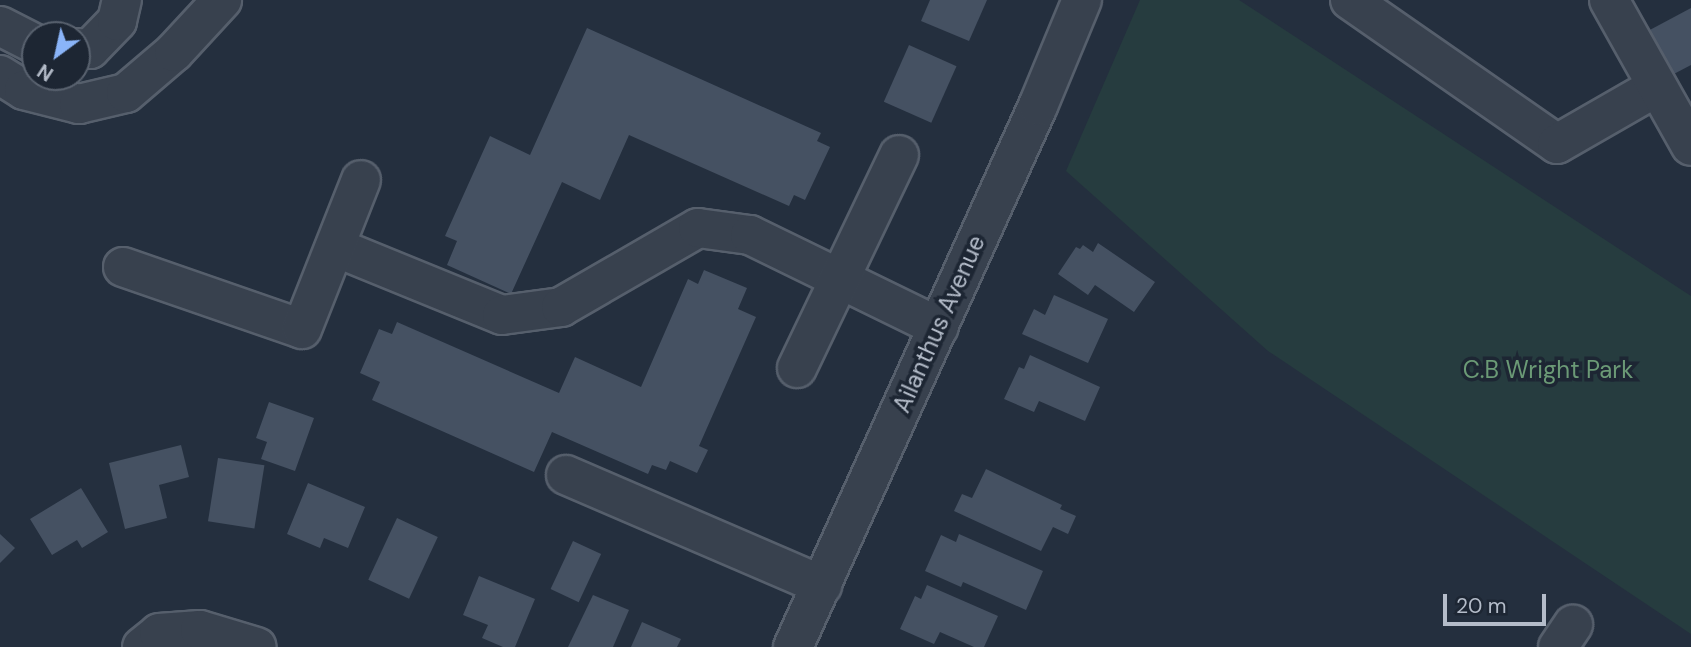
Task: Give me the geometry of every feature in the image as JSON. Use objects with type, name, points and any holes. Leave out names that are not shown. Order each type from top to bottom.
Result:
[{"type":"street","points":[[91,48],[117,21],[122,0]]},
{"type":"street","points":[[0,75],[24,90],[79,104],[126,93],[174,52],[222,0]]},
{"type":"street","name":"Ailanthus Avenue","points":[[793,647],[939,327],[1082,0]]},
{"type":"street","points":[[1350,0],[1557,144],[1656,87]]},
{"type":"street","points":[[1609,0],[1691,146]]},
{"type":"street","points":[[0,26],[21,37]]},
{"type":"street","points":[[797,368],[899,155]]},
{"type":"street","points":[[123,267],[302,329],[361,180]]},
{"type":"street","points":[[335,247],[502,315],[561,307],[698,228],[750,235],[939,327]]},
{"type":"street","points":[[566,475],[822,585]]},
{"type":"street","points":[[142,647],[159,633],[200,629],[257,647]]},
{"type":"green space","name":"C.B Wright Park","points":[[1140,0],[1239,0],[1691,296],[1691,634],[1268,351],[1066,171]]},
{"type":"building","points":[[930,0],[987,0],[969,41],[921,21]]},
{"type":"building","points":[[1691,8],[1691,65],[1670,76],[1646,32]]},
{"type":"building","points":[[587,28],[821,133],[817,141],[830,147],[805,200],[794,195],[789,206],[629,135],[600,200],[562,182],[511,294],[447,265],[457,241],[445,236],[490,136],[530,155]]},
{"type":"building","points":[[909,45],[957,66],[931,123],[884,102]]},
{"type":"building","points":[[1098,243],[1155,282],[1134,312],[1095,285],[1088,295],[1058,274],[1076,247],[1080,249],[1083,245],[1093,252]]},
{"type":"building","points":[[704,270],[747,288],[738,309],[756,317],[699,446],[708,450],[697,473],[670,461],[666,470],[652,465],[648,474],[552,432],[534,472],[372,400],[380,382],[360,373],[379,329],[392,334],[397,322],[559,393],[575,357],[641,387],[688,279],[698,284]]},
{"type":"building","points":[[1054,295],[1108,319],[1088,363],[1022,334],[1034,309],[1045,315]]},
{"type":"building","points":[[1030,355],[1100,387],[1085,421],[1039,401],[1034,412],[1004,399],[1019,367],[1024,369]]},
{"type":"building","points":[[269,402],[314,418],[295,471],[261,459],[267,442],[256,438]]},
{"type":"building","points":[[181,445],[189,477],[159,485],[167,518],[125,529],[109,463]]},
{"type":"building","points":[[218,458],[264,465],[254,529],[208,521]]},
{"type":"building","points":[[986,469],[1062,505],[1060,509],[1076,516],[1068,534],[1053,527],[1041,551],[954,511],[962,494],[972,498]]},
{"type":"building","points":[[308,483],[365,507],[348,548],[324,538],[320,548],[287,534]]},
{"type":"building","points":[[81,488],[108,532],[82,548],[77,540],[52,555],[30,519]]},
{"type":"building","points":[[397,518],[438,537],[409,599],[368,580]]},
{"type":"building","points":[[0,534],[15,548],[0,563]]},
{"type":"building","points":[[959,534],[1043,571],[1026,610],[963,582],[961,587],[925,571],[941,535],[956,542]]},
{"type":"building","points":[[573,541],[601,554],[579,602],[551,589]]},
{"type":"building","points":[[479,576],[535,599],[515,647],[503,647],[482,638],[488,625],[463,615]]},
{"type":"building","points":[[927,585],[998,616],[984,647],[974,647],[940,632],[934,644],[900,629],[915,596],[921,599]]},
{"type":"building","points":[[593,595],[629,610],[613,647],[568,647]]},
{"type":"building","points":[[642,622],[681,639],[677,647],[631,647]]}]
